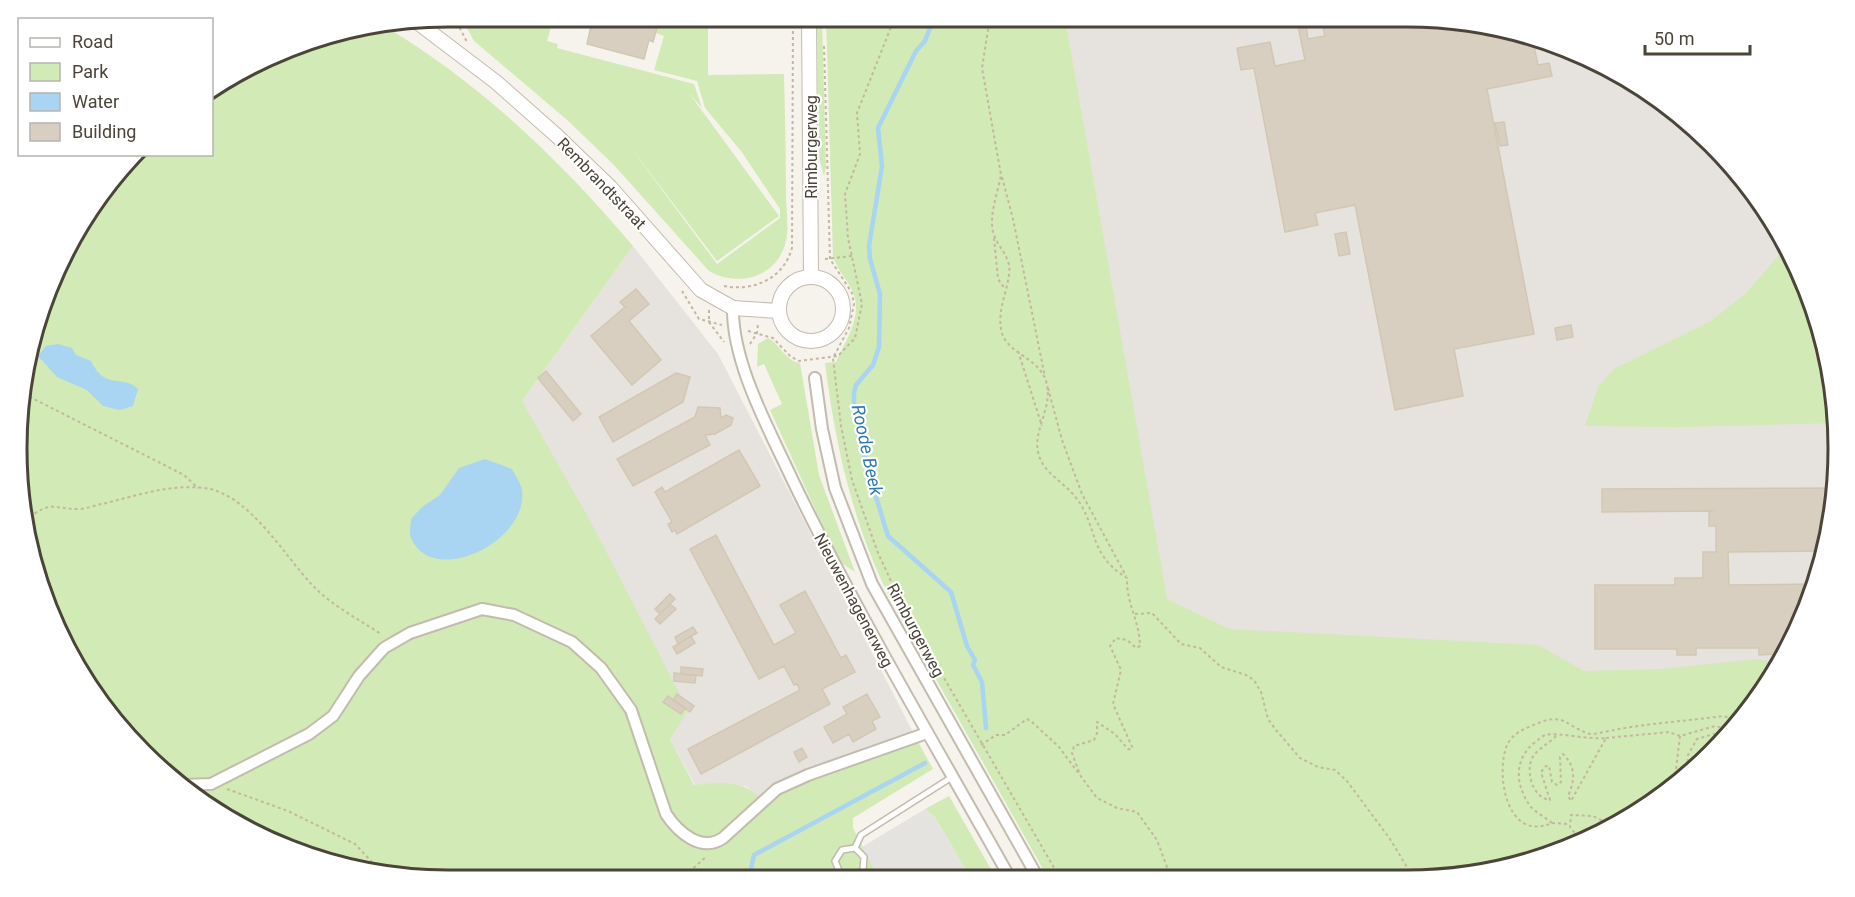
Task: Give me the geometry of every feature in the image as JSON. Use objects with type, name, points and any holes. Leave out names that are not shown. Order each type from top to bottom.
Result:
[{"type":"street","name":"Rimburgerweg","points":[[810,27],[812,276]]},
{"type":"street","name":"Rembrandtstraat","points":[[425,28],[496,82],[589,166],[701,290],[733,308],[779,312]]},
{"type":"street","points":[[812,276],[832,284],[841,297],[843,312],[833,332],[820,339],[797,337],[785,327],[779,312],[783,294],[788,287],[803,278],[812,276]]},
{"type":"street","name":"Nieuwenhagenerweg","points":[[733,308],[733,328],[766,423],[822,541],[927,733],[1006,870]]},
{"type":"street","name":"Rimburgerweg","points":[[815,378],[822,429],[835,488],[872,584],[1033,870]]},
{"type":"street","points":[[194,785],[211,784],[309,734],[333,716],[359,676],[384,648],[421,629],[482,609],[514,615],[572,642],[601,668],[631,710],[666,814],[675,827],[688,837],[705,844],[716,843],[777,789],[808,774],[927,733]]},
{"type":"lane","points":[[430,31],[432,28]]},
{"type":"lane","points":[[855,848],[861,835],[953,776]]},
{"type":"lane","points":[[855,848],[864,857],[863,870]]},
{"type":"lane","points":[[839,870],[836,861],[842,850],[855,848]]},
{"type":"path","points":[[720,285],[733,288],[754,286],[781,270],[789,259],[792,248],[793,27]]},
{"type":"path","points":[[757,333],[779,342],[794,359],[833,358],[849,346],[858,331],[862,304],[844,202],[860,154],[857,113],[891,27]]},
{"type":"path","points":[[988,27],[982,68],[1001,175],[1013,219],[1047,382],[1062,440],[1082,494],[1127,578],[1128,597],[1135,614],[1140,646],[1136,648],[1127,640],[1116,638],[1110,646],[1121,670],[1113,704],[1133,750],[1128,750],[1115,734],[1099,721],[1094,740],[1074,746],[1072,753],[1080,772]]},
{"type":"path","points":[[824,39],[830,259],[852,293],[854,304],[849,328],[833,358]]},
{"type":"path","points":[[1001,175],[995,190],[994,235],[998,279],[1005,290]]},
{"type":"path","points":[[994,235],[1008,261],[1010,272],[1000,322],[1003,335],[1018,351],[1028,357],[1047,382],[1045,418],[1038,437],[1041,460],[1073,494],[1087,514],[1099,553],[1116,571],[1127,578]]},
{"type":"path","points":[[830,259],[852,256]]},
{"type":"path","points":[[680,286],[694,315],[709,322]]},
{"type":"path","points":[[1018,351],[1042,427]]},
{"type":"path","name":"Rimburgerweg","points":[[833,358],[839,417],[852,480],[878,553],[903,609],[1055,870]]},
{"type":"path","points":[[31,397],[184,475],[198,488]]},
{"type":"path","points":[[33,515],[39,510],[58,505],[80,509],[133,494],[198,488],[212,489],[236,501],[279,543],[315,587],[393,643]]},
{"type":"path","points":[[1135,614],[1152,613],[1181,644],[1200,648],[1221,667],[1254,680],[1261,692],[1268,719],[1276,730],[1300,758],[1318,767],[1335,770],[1347,782],[1390,839],[1409,870]]},
{"type":"path","points":[[1569,824],[1552,823],[1534,826],[1519,820],[1509,808],[1504,792],[1502,770],[1507,744],[1519,731],[1551,719],[1563,720],[1588,734],[1723,716],[1730,718]]},
{"type":"path","points":[[981,746],[996,735],[1005,735],[1027,719],[1064,753],[1097,798],[1117,808],[1137,812],[1157,840],[1168,870]]},
{"type":"path","points":[[1552,823],[1531,807],[1520,784],[1518,769],[1527,750],[1543,736],[1585,739],[1669,732],[1680,736],[1715,726],[1722,728]]},
{"type":"path","points":[[1688,762],[1688,755],[1697,739],[1716,734]]},
{"type":"path","points":[[1556,736],[1534,755],[1530,763],[1530,778],[1539,795],[1550,800],[1541,772],[1546,766],[1550,766],[1552,782],[1557,785],[1561,782],[1560,757],[1563,754],[1572,765],[1573,784],[1568,796],[1571,801],[1606,738]]},
{"type":"path","points":[[1677,771],[1680,736]]},
{"type":"path","points":[[1064,753],[1072,753]]},
{"type":"path","points":[[211,784],[288,811],[329,830],[355,844],[373,863]]},
{"type":"path","points":[[1576,834],[1569,824],[1571,815],[1593,816],[1604,821]]},
{"type":"path","points":[[692,870],[716,843]]},
{"type":"shaded area","points":[[1067,27],[1406,27],[1462,31],[1516,41],[1593,70],[1641,98],[1663,114],[1705,150],[1741,192],[1772,238],[1796,287],[1814,339],[1824,393],[1828,448],[1824,504],[1814,558],[1785,635],[1762,675],[1578,673],[1230,629],[1166,599]]},
{"type":"shaded area","points":[[633,246],[718,354],[918,742],[834,773],[783,788],[762,800],[747,787],[734,784],[695,785],[670,739],[522,401]]},
{"type":"shaded area","points":[[925,809],[935,817],[966,870],[875,870],[862,847]]},
{"type":"green space","points":[[466,27],[551,27],[547,41],[558,44],[557,48],[694,84],[702,108],[689,93],[779,216],[717,261],[625,140],[717,264],[780,218],[780,209],[741,151],[705,108],[697,81],[654,70],[664,36],[656,33],[658,27],[708,27],[708,75],[784,74],[787,230],[782,253],[775,263],[766,271],[744,278],[732,279],[709,271],[613,164],[566,119],[474,41]]},
{"type":"green space","points":[[817,27],[822,27],[826,167],[824,176],[819,158]]},
{"type":"green space","points":[[826,27],[1067,27],[1167,599],[1230,629],[1538,645],[1584,671],[1662,669],[1756,659],[1770,662],[1741,705],[1705,747],[1663,783],[1641,799],[1593,827],[1516,856],[1462,866],[1406,870],[1043,870],[888,594],[864,538],[840,452],[825,363],[836,362],[849,336],[856,309],[852,290],[833,257]]},
{"type":"green space","points":[[392,31],[455,73],[549,155],[633,246],[522,401],[593,526],[688,710],[670,739],[694,785],[722,783],[740,785],[748,788],[762,800],[783,788],[834,773],[918,742],[933,769],[853,818],[853,828],[875,870],[448,870],[393,866],[339,856],[262,827],[214,799],[150,747],[98,683],[70,635],[59,610],[41,558],[35,531],[27,448],[35,366],[41,339],[59,287],[70,262],[98,214],[145,156],[213,156],[214,98],[262,70],[313,49],[339,41]]},
{"type":"green space","points":[[1780,253],[1796,287],[1814,339],[1827,423],[1682,427],[1585,426],[1598,387],[1614,369],[1711,321],[1746,293]]},
{"type":"green space","points":[[768,338],[790,359],[800,363],[819,475],[855,572],[843,564],[832,546],[770,410],[782,404],[764,364],[757,367],[758,344]]},
{"type":"green space","points":[[949,796],[991,870],[966,870],[935,817],[925,809]]},
{"type":"water","points":[[58,344],[72,348],[76,355],[91,361],[102,376],[138,389],[133,406],[120,410],[103,406],[87,390],[57,377],[38,356],[46,346]]},
{"type":"water","points":[[485,459],[512,469],[522,490],[520,509],[511,526],[495,541],[477,552],[457,558],[438,559],[422,552],[411,538],[411,519],[422,507],[440,495],[459,468]]},
{"type":"building","points":[[591,27],[657,27],[653,42],[649,40],[644,59],[587,44]]},
{"type":"building","points":[[1298,27],[1306,27],[1308,39],[1325,36],[1323,27],[1406,27],[1462,31],[1534,47],[1538,65],[1549,63],[1552,76],[1487,89],[1534,334],[1454,349],[1463,396],[1395,410],[1355,205],[1315,213],[1318,225],[1285,232],[1254,68],[1241,70],[1237,48],[1270,42],[1275,66],[1305,60]]},
{"type":"building","points":[[1504,122],[1508,145],[1500,146],[1495,123]]},
{"type":"building","points":[[1346,232],[1350,254],[1339,256],[1335,234]]},
{"type":"building","points":[[636,289],[649,304],[629,321],[661,360],[632,385],[591,336],[625,307],[620,302]]},
{"type":"building","points":[[1571,325],[1573,337],[1557,340],[1555,328]]},
{"type":"building","points":[[546,371],[581,414],[573,421],[538,378]]},
{"type":"building","points":[[676,373],[690,377],[683,402],[613,442],[599,417]]},
{"type":"building","points":[[698,407],[720,408],[721,418],[726,415],[733,418],[731,425],[715,434],[705,435],[710,445],[633,486],[617,459],[695,417]]},
{"type":"building","points":[[739,450],[760,486],[677,534],[675,530],[672,532],[668,524],[672,522],[655,492],[662,487],[665,492]]},
{"type":"building","points":[[1826,488],[1816,551],[1728,552],[1729,585],[1806,584],[1775,654],[1759,655],[1759,648],[1696,648],[1696,655],[1677,655],[1677,649],[1595,649],[1595,585],[1675,585],[1675,578],[1703,578],[1703,552],[1716,552],[1716,526],[1709,526],[1709,513],[1712,511],[1602,512],[1602,489]]},
{"type":"building","points":[[716,535],[774,645],[796,633],[780,605],[805,591],[841,658],[846,655],[855,672],[822,689],[830,704],[701,774],[688,749],[800,690],[797,684],[794,685],[784,666],[759,679],[690,549]]},
{"type":"building","points":[[670,594],[675,599],[660,614],[655,609]]},
{"type":"building","points":[[670,604],[676,609],[660,624],[655,619]]},
{"type":"building","points":[[693,627],[697,633],[678,644],[675,637]]},
{"type":"building","points":[[691,636],[695,643],[677,654],[673,647]]},
{"type":"building","points":[[681,667],[703,669],[702,676],[681,674]]},
{"type":"building","points":[[674,673],[696,675],[695,683],[674,681]]},
{"type":"building","points":[[677,694],[694,706],[690,712],[673,700]]},
{"type":"building","points":[[867,694],[880,717],[872,721],[876,729],[853,742],[849,734],[833,743],[824,727],[847,714],[843,707]]},
{"type":"building","points":[[668,696],[685,708],[681,714],[663,702]]},
{"type":"building","points":[[802,748],[807,757],[799,762],[794,752]]},
{"type":"waterway","name":"Roode Beek","points":[[930,27],[878,128],[882,166],[869,246],[870,259],[880,294],[879,347],[873,365],[856,385],[854,408],[866,439],[864,452],[868,471],[888,536],[951,592],[967,646],[975,660],[973,665],[982,682],[986,728]]},
{"type":"waterway","name":"Roode Beek","points":[[751,870],[754,855],[925,763]]}]
